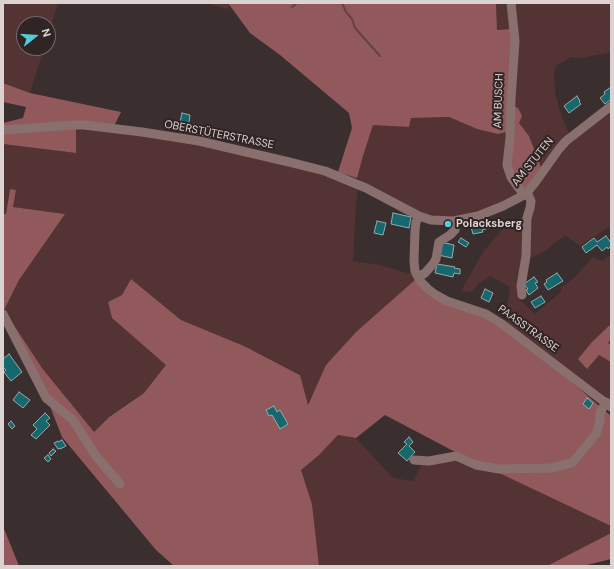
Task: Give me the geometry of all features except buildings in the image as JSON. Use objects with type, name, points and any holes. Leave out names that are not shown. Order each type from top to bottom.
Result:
[{"type":"street","name":"AM BUSCH","points":[[511,3],[515,41],[511,92],[510,138],[507,164],[511,177],[525,194]]},
{"type":"street","name":"AM STUTEN","points":[[419,216],[431,220],[456,221],[478,216],[503,206],[525,194],[538,180],[566,141],[611,106]]},
{"type":"street","name":"OBERSTÜTERSTRASSE","points":[[3,130],[84,125],[199,141],[325,172],[366,188],[419,216]]},
{"type":"street","points":[[522,295],[521,286],[526,256],[527,218],[531,200],[525,194]]},
{"type":"street","points":[[419,216],[416,222],[414,261],[415,271],[418,277],[426,273],[433,264],[436,259],[439,242],[455,230],[456,221]]},
{"type":"street","name":"PAASSTRASSE","points":[[418,277],[428,289],[436,295],[447,301],[486,314],[502,324],[608,405]]},
{"type":"street","points":[[3,314],[46,398],[73,420],[96,456],[120,484]]},
{"type":"street","points":[[414,460],[429,461],[456,456],[476,465],[499,469],[552,468],[572,464],[596,434],[600,421],[600,413],[608,405]]},
{"type":"shaded area","points":[[3,3],[58,3],[54,16],[16,16],[16,56],[42,56],[30,93],[3,83]]},
{"type":"shaded area","points":[[205,3],[228,3],[230,6],[227,9]]},
{"type":"shaded area","points":[[228,3],[496,3],[497,30],[511,29],[512,40],[507,132],[498,134],[477,129],[449,117],[411,118],[409,127],[373,125],[357,178],[338,172],[352,128],[349,113],[280,55],[250,33]]},
{"type":"shaded area","points":[[496,3],[509,3],[511,29],[497,30]]},
{"type":"shaded area","points":[[514,3],[611,3],[611,52],[580,58],[571,57],[556,66],[554,74],[555,92],[569,135],[542,170],[529,136],[519,123],[512,106]]},
{"type":"shaded area","points":[[3,83],[30,93],[121,112],[114,126],[76,122],[76,153],[3,144],[3,123],[23,118],[26,107],[3,102]]},
{"type":"shaded area","points":[[512,106],[518,108],[522,116],[519,123],[529,136],[542,170],[524,191],[516,182],[509,157]]},
{"type":"shaded area","points":[[611,110],[611,230],[609,227],[580,246],[565,235],[545,251],[527,260],[531,193],[560,151]]},
{"type":"shaded area","points":[[449,117],[477,129],[498,134],[507,132],[519,195],[500,205],[456,218],[436,217],[420,212],[357,178],[373,125],[409,127],[411,118]]},
{"type":"shaded area","points":[[76,127],[199,143],[325,173],[358,188],[353,261],[380,265],[407,273],[413,273],[416,279],[356,332],[327,365],[307,405],[300,374],[244,346],[181,320],[131,279],[122,295],[108,302],[112,318],[167,365],[144,393],[109,416],[94,432],[42,368],[4,310],[19,280],[65,214],[13,207],[16,190],[10,189],[6,214],[3,214],[3,144],[76,153]]},
{"type":"shaded area","points":[[10,189],[16,190],[13,207],[65,214],[19,280],[4,310],[42,368],[94,432],[109,417],[144,393],[166,365],[112,318],[108,302],[122,295],[131,279],[181,320],[244,346],[300,375],[308,405],[326,365],[356,332],[416,279],[431,296],[478,312],[530,346],[611,416],[611,526],[459,454],[385,415],[356,438],[338,435],[319,455],[301,470],[312,504],[319,566],[174,566],[156,550],[62,437],[46,396],[3,311],[3,214],[6,214]]},
{"type":"shaded area","points":[[527,214],[518,298],[535,314],[562,291],[560,288],[573,279],[593,257],[602,261],[611,255],[611,402],[505,321],[510,287],[490,276],[478,284],[472,292],[461,291],[483,252],[502,230]]},
{"type":"shaded area","points":[[611,324],[611,339],[608,343],[611,345],[611,362],[599,355],[587,369],[578,359],[592,342]]},
{"type":"shaded area","points":[[338,435],[356,438],[393,478],[413,481],[423,462],[466,457],[611,526],[611,533],[547,566],[319,566],[312,504],[301,470],[319,455]]},
{"type":"shaded area","points":[[3,528],[5,531],[19,566],[3,566]]},
{"type":"shaded area","points":[[611,533],[611,559],[583,566],[547,566]]},
{"type":"waterway","points":[[292,7],[297,3]]},
{"type":"waterway","points":[[342,3],[346,12],[352,19],[355,28],[380,56]]},
{"type":"place","name":"Polacksberg","points":[[448,224]]}]
